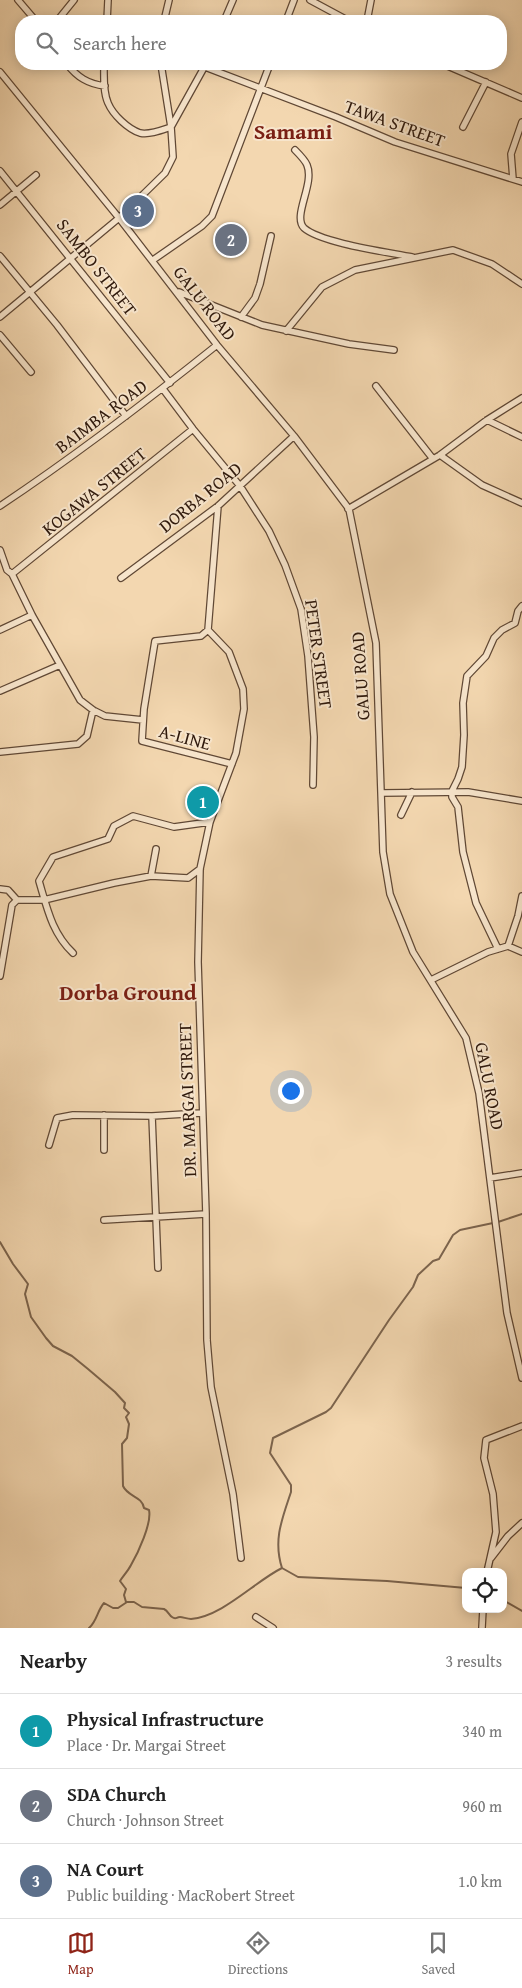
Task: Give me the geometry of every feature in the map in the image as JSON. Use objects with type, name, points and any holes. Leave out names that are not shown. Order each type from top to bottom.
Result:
[{"type":"street","points":[[18,0],[31,15]]},
{"type":"street","points":[[62,15],[74,0]]},
{"type":"street","points":[[107,15],[108,0]]},
{"type":"street","points":[[165,15],[169,0]]},
{"type":"street","points":[[227,15],[233,0]]},
{"type":"street","points":[[288,15],[294,0]]},
{"type":"street","points":[[310,0],[338,15]]},
{"type":"street","points":[[369,15],[371,0]]},
{"type":"street","points":[[72,70],[90,84],[104,86]]},
{"type":"street","points":[[104,70],[104,86],[108,104],[120,120],[141,133],[154,133],[171,127],[203,70]]},
{"type":"street","points":[[0,317],[119,218],[165,173],[172,157],[171,127],[162,70]]},
{"type":"street","name":"TAWA STREET","points":[[215,70],[395,142],[522,182]]},
{"type":"street","points":[[153,260],[202,226],[212,216],[268,70]]},
{"type":"street","points":[[457,70],[522,98]]},
{"type":"street","name":"GALU ROAD","points":[[0,72],[153,260],[217,345],[294,436],[348,509],[376,643],[382,793],[382,852],[390,894],[413,952],[466,1038],[479,1094],[507,1314],[522,1378]]},
{"type":"street","points":[[463,127],[486,82]]},
{"type":"street","points":[[513,179],[511,154],[522,122]]},
{"type":"street","points":[[295,150],[308,165],[308,183],[305,200],[300,212],[300,220],[303,227],[326,239],[414,258]]},
{"type":"street","name":"SAMBO STREET","points":[[0,171],[71,257],[170,383]]},
{"type":"street","points":[[0,205],[36,175]]},
{"type":"street","points":[[241,317],[255,298],[271,236]]},
{"type":"street","points":[[286,331],[322,287],[355,270],[453,250],[492,264],[522,284]]},
{"type":"street","points":[[0,256],[57,325],[126,416]]},
{"type":"street","points":[[177,292],[262,326],[349,344],[394,350]]},
{"type":"street","points":[[0,334],[31,372]]},
{"type":"street","name":"BAIMBA ROAD","points":[[0,506],[55,470],[163,389],[217,345]]},
{"type":"street","points":[[376,386],[416,434],[433,459]]},
{"type":"street","name":"PETER STREET","points":[[163,389],[240,486],[269,531],[286,565],[301,609],[308,656],[314,737],[313,785]]},
{"type":"street","points":[[348,509],[440,455],[487,420],[522,398]]},
{"type":"street","points":[[487,420],[522,437]]},
{"type":"street","name":"KOGAWA STREET","points":[[9,572],[193,429]]},
{"type":"street","name":"DORBA ROAD","points":[[121,578],[218,506],[294,436]]},
{"type":"street","points":[[440,455],[482,485],[522,503]]},
{"type":"street","points":[[143,720],[155,641],[202,636],[208,630],[218,506]]},
{"type":"street","points":[[0,550],[9,572],[80,700],[93,710],[87,736],[78,744],[0,752]]},
{"type":"street","points":[[0,572],[9,572]]},
{"type":"street","points":[[498,949],[476,903],[463,852],[458,807],[452,797],[452,791],[462,768],[463,703],[467,676],[486,656],[494,638],[502,630],[515,623],[518,611],[522,606]]},
{"type":"street","points":[[0,630],[32,615]]},
{"type":"street","name":"DR. MARGAI STREET","points":[[208,630],[229,652],[243,689],[244,709],[236,753],[210,822],[200,869],[198,962],[206,1214],[206,1314],[211,1387],[233,1494],[241,1558]]},
{"type":"street","points":[[0,691],[60,665]]},
{"type":"street","name":"A-LINE","points":[[93,710],[106,716],[143,720],[142,741],[232,764]]},
{"type":"street","points":[[382,793],[452,791],[522,801]]},
{"type":"street","points":[[401,815],[412,792]]},
{"type":"street","points":[[73,953],[63,943],[52,926],[39,881],[53,858],[108,839],[114,826],[133,816],[174,827],[210,822]]},
{"type":"street","points":[[151,876],[156,849]]},
{"type":"street","points":[[0,889],[8,890],[17,900],[44,900],[151,876],[188,878],[200,869]]},
{"type":"street","points":[[508,946],[518,916],[522,896]]},
{"type":"street","points":[[0,976],[12,906],[17,900]]},
{"type":"street","points":[[430,980],[498,949],[508,946],[522,952]]},
{"type":"street","points":[[49,1145],[57,1118],[202,1113]]},
{"type":"street","points":[[104,1115],[104,1150]]},
{"type":"street","points":[[152,1116],[158,1268]]},
{"type":"street","points":[[490,1178],[522,1173]]},
{"type":"street","points":[[104,1220],[206,1214]]},
{"type":"street","points":[[487,1568],[496,1532],[493,1494],[484,1458],[486,1440],[522,1426]]},
{"type":"street","points":[[488,1562],[508,1536],[522,1523]]},
{"type":"street","points":[[482,1628],[483,1613]]},
{"type":"street","points":[[256,1617],[272,1628]]},
{"type":"waterway","points":[[498,1222],[522,1214]]},
{"type":"waterway","points":[[462,1588],[387,1581],[298,1577],[282,1568],[278,1548],[280,1530],[291,1492],[291,1485],[270,1453],[273,1438],[331,1408],[413,1287],[418,1275],[433,1261],[439,1259],[453,1235],[460,1230],[493,1223]]},
{"type":"waterway","points":[[0,1242],[28,1284],[25,1294],[31,1317],[46,1338],[53,1346],[72,1356],[115,1392],[125,1403],[124,1408],[129,1413],[126,1417],[129,1424],[127,1438],[122,1444],[123,1486],[125,1490],[141,1501],[144,1508],[149,1510],[149,1516],[141,1546],[120,1581],[126,1589],[124,1595],[126,1602]]},
{"type":"waterway","points":[[89,1628],[104,1603],[113,1608],[118,1608],[127,1602],[134,1602],[142,1607],[164,1609],[174,1618],[191,1619],[203,1617],[215,1612],[282,1568]]},
{"type":"waterway","points":[[507,1602],[522,1611]]},
{"type":"place","name":"NA Court","points":[[138,211]]},
{"type":"place","name":"SDA Church","points":[[231,240]]},
{"type":"place","name":"Physical Infrastructure","points":[[203,802]]},
{"type":"district","name":"Samami","points":[[293,131]]},
{"type":"district","name":"Dorba Ground","points":[[128,992]]}]
